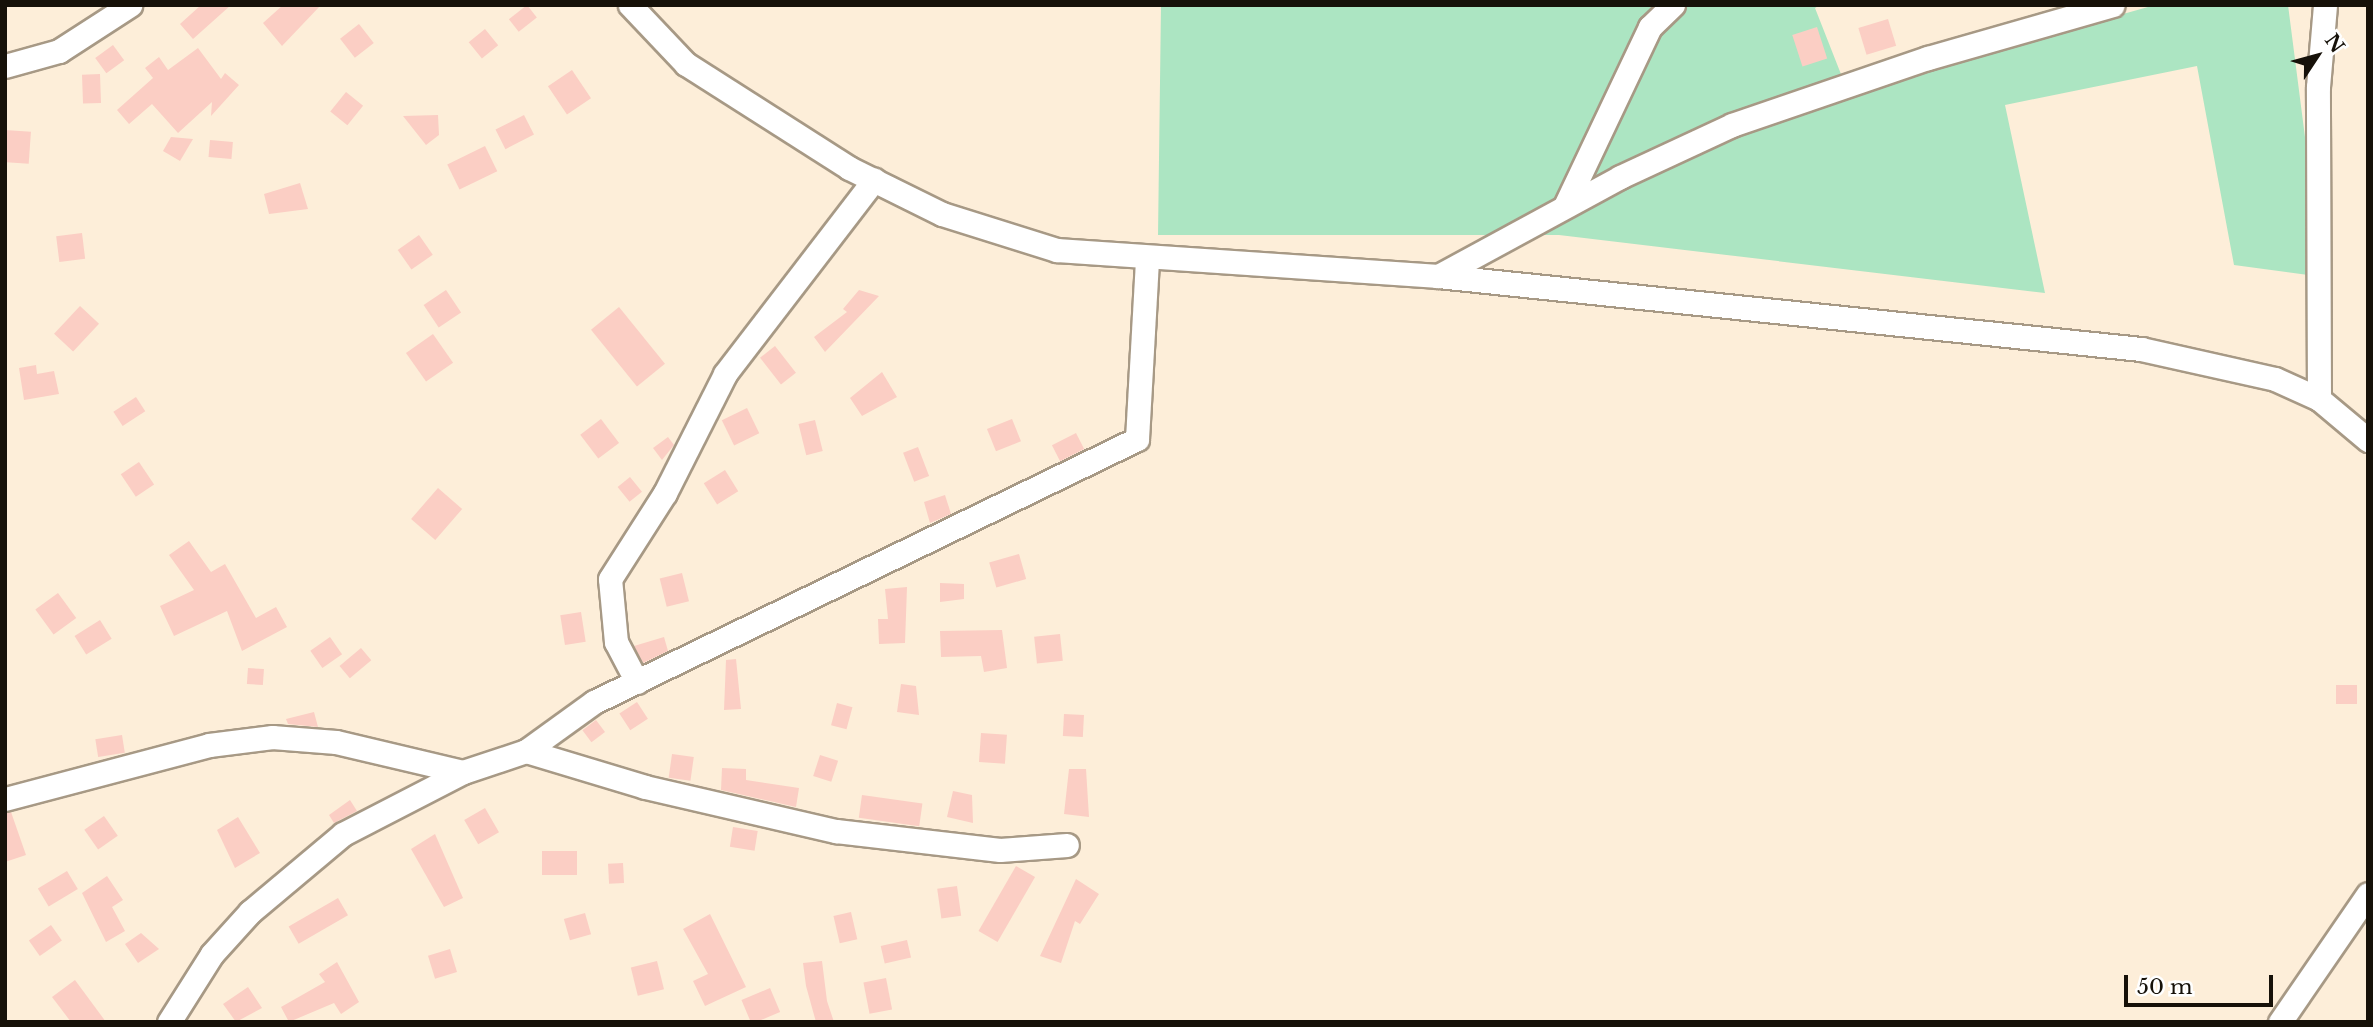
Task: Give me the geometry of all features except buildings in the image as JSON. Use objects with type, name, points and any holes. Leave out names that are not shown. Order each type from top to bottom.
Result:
[{"type":"street","points":[[5,66],[94,33],[130,5]]},
{"type":"street","points":[[630,5],[694,69],[874,180],[1001,234],[1057,250],[1147,261],[1438,276],[2141,349],[2275,379],[2319,399],[2368,440]]},
{"type":"street","points":[[1564,206],[1650,27],[1673,5]]},
{"type":"street","points":[[1438,276],[1564,206],[1732,125],[1928,58],[2113,5]]},
{"type":"street","points":[[2319,399],[2318,87],[2325,5]]},
{"type":"street","points":[[637,681],[616,642],[610,579],[665,493],[724,374],[874,180]]},
{"type":"street","points":[[169,1022],[212,954],[250,912],[343,834],[463,772],[526,751],[594,702],[1137,439],[1147,261]]},
{"type":"street","points":[[5,799],[208,746],[272,737],[336,742],[463,772]]},
{"type":"street","points":[[526,751],[645,787],[836,831],[1000,850],[1067,845]]},
{"type":"street","points":[[2280,1022],[2368,894]]},
{"type":"green space","points":[[1161,5],[1820,5],[1815,8],[1848,92],[2155,5],[2288,5],[2323,277],[2234,265],[2197,66],[2005,105],[2045,293],[1559,235],[1158,235]]}]
